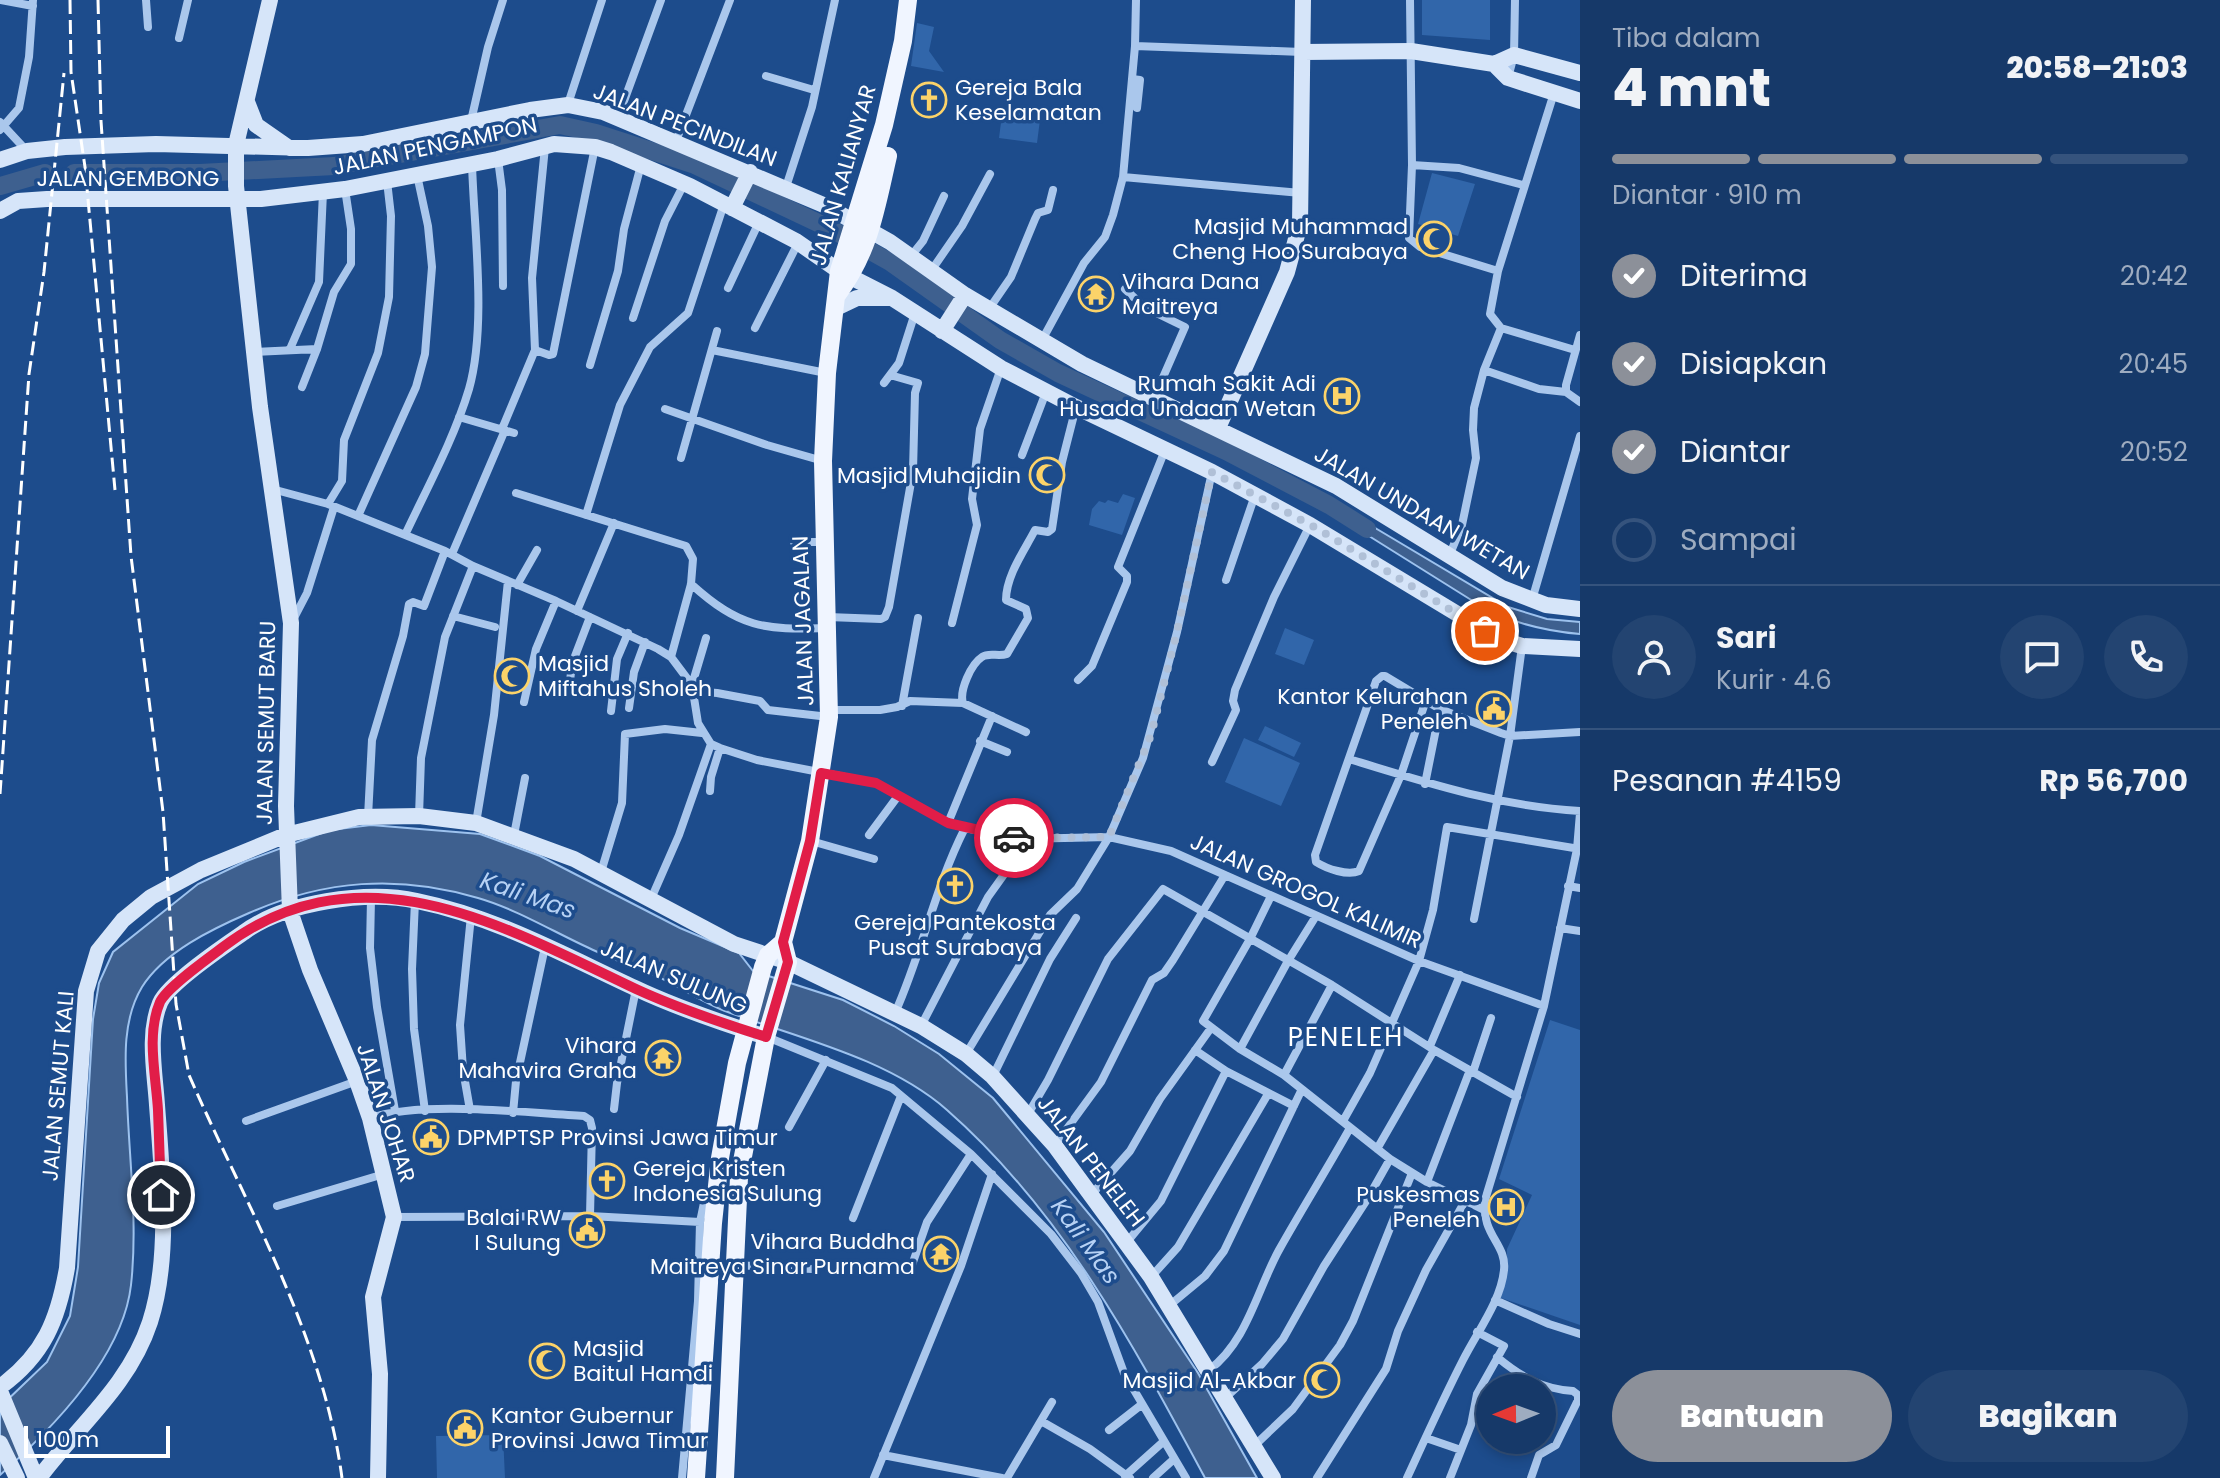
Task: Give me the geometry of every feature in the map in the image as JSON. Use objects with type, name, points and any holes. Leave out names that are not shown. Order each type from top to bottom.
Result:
[{"type":"main road","name":"JALAN KALIANYAR","points":[[904,69],[908,0]]},
{"type":"main road","name":"JALAN KALIANYAR","points":[[836,301],[862,231],[904,69],[917,0]]},
{"type":"main road","name":"JALAN JAGALAN","points":[[786,969],[783,942],[810,841],[829,713],[823,461],[827,373],[836,301]]},
{"type":"main road","points":[[696,1478],[700,1349],[716,1191],[732,1089],[766,961],[783,942]]},
{"type":"main road","points":[[725,1478],[739,1177],[767,1032],[786,969]]},
{"type":"main road","points":[[732,1089],[744,1084],[755,1092]]},
{"type":"street","points":[[1,0],[33,3],[29,57],[19,108],[2,126],[27,151]]},
{"type":"street","points":[[146,0],[148,27]]},
{"type":"street","points":[[179,38],[188,0]]},
{"type":"street","name":"JALAN SEMUT BARU","points":[[270,0],[236,145],[235,163],[248,221],[241,231],[254,352],[291,623],[286,841],[290,904]]},
{"type":"street","points":[[471,121],[488,47],[503,0]]},
{"type":"street","points":[[568,105],[602,0]]},
{"type":"street","points":[[621,119],[624,101],[661,0]]},
{"type":"street","points":[[676,141],[730,0]]},
{"type":"street","points":[[786,187],[812,107],[835,0]]},
{"type":"street","points":[[1041,342],[1071,285],[1105,237],[1123,177],[1136,0]]},
{"type":"street","points":[[1218,428],[1292,258],[1300,224],[1303,0]]},
{"type":"street","points":[[1410,0],[1412,165],[1409,233],[1413,243],[1498,271]]},
{"type":"street","points":[[1508,78],[1514,55],[1515,0]]},
{"type":"street","points":[[1135,46],[1303,52],[1411,51],[1494,64],[1514,55],[1580,73]]},
{"type":"street","points":[[1494,64],[1508,78],[1580,101]]},
{"type":"street","points":[[766,76],[814,90]]},
{"type":"street","points":[[1132,79],[1140,80],[1137,108]]},
{"type":"street","points":[[1554,93],[1498,271],[1490,314],[1501,328],[1575,350]]},
{"type":"street","points":[[247,102],[256,125],[289,148]]},
{"type":"street","name":"JALAN PECINDILAN","points":[[236,145],[289,148],[363,144],[471,121],[568,105],[621,119],[676,141],[748,177],[786,187],[862,231]]},
{"type":"street","name":"JALAN PENGAMPON","points":[[242,195],[345,189],[498,159],[554,144],[595,147],[731,204],[798,243],[848,265],[892,298],[1001,368],[1255,495],[1485,631],[1522,646],[1580,649]]},
{"type":"street","name":"JALAN GEMBONG","points":[[0,160],[27,151],[98,145],[236,145]]},
{"type":"street","points":[[368,817],[372,740],[411,603],[424,606],[507,430],[535,350],[532,278],[545,146]]},
{"type":"street","points":[[535,350],[552,355],[556,345],[595,147]]},
{"type":"street","points":[[498,159],[502,190],[503,286]]},
{"type":"street","points":[[405,535],[459,417],[469,388],[477,304],[472,164]]},
{"type":"street","points":[[590,365],[618,271],[624,229],[641,165]]},
{"type":"street","points":[[1412,165],[1459,168],[1523,185]]},
{"type":"street","points":[[931,272],[962,226],[990,174]]},
{"type":"street","points":[[358,516],[416,387],[425,354],[432,267],[428,226],[417,175]]},
{"type":"street","points":[[586,515],[620,405],[650,347],[688,313],[731,204],[748,177]]},
{"type":"street","points":[[1123,177],[1301,193]]},
{"type":"street","points":[[291,623],[307,593],[331,505],[342,481],[344,440],[378,353],[389,297],[391,216],[387,181]]},
{"type":"street","points":[[633,318],[665,221],[684,184]]},
{"type":"street","points":[[302,387],[334,292],[351,264],[351,229],[345,189]]},
{"type":"street","points":[[989,309],[1011,277],[1038,213],[1048,210],[1053,190]]},
{"type":"street","points":[[290,349],[319,282],[323,192]]},
{"type":"street","name":"JALAN GEMBONG","points":[[0,211],[18,201],[242,195]]},
{"type":"street","points":[[911,257],[923,241],[944,196]]},
{"type":"street","points":[[728,288],[759,222]]},
{"type":"street","name":"JALAN UNDAAN WETAN","points":[[862,231],[911,257],[962,300],[989,309],[1041,342],[1336,486],[1493,583],[1531,601],[1580,609]]},
{"type":"street","points":[[755,328],[798,243]]},
{"type":"street","points":[[1125,289],[1144,307],[1185,327],[1154,398]]},
{"type":"street","points":[[836,301],[865,297],[892,298]]},
{"type":"street","points":[[943,328],[962,300]]},
{"type":"street","points":[[691,584],[736,618],[757,626],[784,629],[881,619],[887,613],[913,471],[915,393],[918,383],[887,379],[899,363],[915,313]]},
{"type":"street","points":[[1450,554],[1462,525],[1476,458],[1472,417],[1484,370],[1501,328]]},
{"type":"street","points":[[681,458],[717,331]]},
{"type":"street","points":[[1566,392],[1580,335]]},
{"type":"street","points":[[254,352],[317,349]]},
{"type":"street","points":[[712,350],[827,373]]},
{"type":"street","points":[[952,623],[977,525],[972,499],[980,429],[1001,368]]},
{"type":"street","points":[[1484,370],[1539,389],[1566,392],[1580,402]]},
{"type":"street","points":[[1022,455],[1046,392]]},
{"type":"street","points":[[963,703],[961,695],[978,659],[989,654],[1007,654],[1028,618],[1026,609],[1006,600],[1006,594],[1017,563],[1035,530],[1048,532],[1052,529],[1062,462],[1076,407]]},
{"type":"street","points":[[665,409],[823,461]]},
{"type":"street","points":[[459,417],[507,430]]},
{"type":"street","points":[[1531,601],[1580,436]]},
{"type":"street","points":[[1078,680],[1092,666],[1127,582],[1127,576],[1118,567],[1165,450]]},
{"type":"street","points":[[966,1054],[1050,915],[1077,889],[1109,837],[1151,735],[1212,472]]},
{"type":"street","points":[[272,489],[331,505],[449,552],[473,566],[628,633],[671,657],[692,688],[702,733],[715,746]]},
{"type":"street","points":[[516,493],[686,546],[693,559],[691,584],[671,657]]},
{"type":"street","points":[[1226,580],[1255,495]]},
{"type":"street","points":[[577,611],[614,523]]},
{"type":"street","points":[[1212,762],[1236,710],[1233,701],[1235,690],[1274,597],[1310,525]]},
{"type":"street","points":[[794,542],[824,542]]},
{"type":"street","points":[[476,823],[513,583],[537,550]]},
{"type":"street","points":[[419,816],[421,758],[445,637],[473,566]]},
{"type":"street","points":[[524,702],[536,649],[556,601]]},
{"type":"street","points":[[453,616],[495,627]]},
{"type":"street","points":[[570,681],[575,656],[590,617]]},
{"type":"street","points":[[902,706],[918,618]]},
{"type":"street","points":[[611,711],[617,659],[628,633]]},
{"type":"street","points":[[692,688],[706,638]]},
{"type":"street","points":[[629,708],[634,672],[645,642]]},
{"type":"street","points":[[1474,919],[1510,736],[1522,646]]},
{"type":"street","points":[[1426,700],[1401,775],[1359,871],[1355,874],[1322,866],[1316,862],[1315,855],[1380,677],[1385,676],[1426,700],[1440,709],[1510,736],[1580,732]]},
{"type":"street","points":[[692,688],[760,701],[768,710],[829,713],[880,710],[902,706],[910,701],[963,703],[1026,732]]},
{"type":"street","points":[[1425,784],[1440,709]]},
{"type":"street","points":[[948,823],[992,716]]},
{"type":"street","points":[[601,872],[622,803],[624,736],[630,731],[665,729],[702,733]]},
{"type":"street","points":[[980,741],[1007,752]]},
{"type":"street","points":[[710,791],[715,746]]},
{"type":"street","points":[[651,899],[715,746]]},
{"type":"street","name":"JALAN GROGOL KALIMIR","points":[[715,746],[757,760],[876,783],[948,823],[965,828],[1020,839],[1109,837],[1171,851],[1419,961],[1544,1006]]},
{"type":"street","points":[[1349,759],[1425,784],[1498,802],[1580,812],[1578,849],[1544,1006],[1503,1134],[1484,1210],[1486,1227],[1505,1264],[1495,1300],[1407,1478]]},
{"type":"street","points":[[514,835],[525,778]]},
{"type":"street","points":[[869,835],[898,796]]},
{"type":"street","name":"JALAN SEMUT KALI","points":[[1,1393],[44,1343],[60,1309],[67,1268],[86,991],[98,951],[123,920],[151,897],[201,870],[286,841],[368,817],[419,816],[476,823],[514,835],[601,872],[786,969]]},
{"type":"street","points":[[1208,1371],[1220,1362],[1232,1346],[1346,1124],[1392,1025],[1419,961],[1433,910],[1445,829],[1449,827],[1578,849]]},
{"type":"street","points":[[895,1013],[913,972],[952,853],[965,828]]},
{"type":"street","points":[[921,1026],[988,897],[1008,869],[1020,839]]},
{"type":"street","points":[[810,841],[874,859]]},
{"type":"street","points":[[1060,1140],[1101,1082],[1152,980],[1164,973],[1225,875]]},
{"type":"street","points":[[1568,886],[1580,888]]},
{"type":"street","points":[[1028,1114],[1108,959],[1161,890],[1170,892],[1202,915],[1332,985],[1392,1025],[1517,1097]]},
{"type":"street","points":[[1271,896],[1250,939],[1203,1019],[1240,1049],[1302,1089],[1390,1159],[1427,1182],[1484,1210]]},
{"type":"street","points":[[371,897],[372,963],[395,1111]]},
{"type":"street","name":"JALAN SULUNG","points":[[36,1475],[116,1388],[140,1348],[151,1320],[161,1267],[162,1222],[154,1048],[160,1002],[165,994],[255,923],[290,904],[371,897],[415,900],[509,928],[636,989],[767,1032]]},
{"type":"street","points":[[415,900],[412,969],[414,1029],[425,1111]]},
{"type":"street","name":"JALAN JOHAR","points":[[290,904],[310,970],[370,1118],[394,1217],[373,1297],[380,1374],[378,1478]]},
{"type":"street","points":[[470,1110],[460,1025],[471,915]]},
{"type":"street","points":[[1240,1049],[1316,916]]},
{"type":"street","points":[[992,1076],[1050,959],[1076,918]]},
{"type":"street","points":[[1560,928],[1580,931]]},
{"type":"street","points":[[513,1113],[516,1081],[546,946]]},
{"type":"street","name":"JALAN PENELEH","points":[[786,969],[895,1013],[966,1054],[1028,1114],[1060,1140],[1091,1195],[1170,1305],[1273,1478]]},
{"type":"street","points":[[1377,1149],[1432,1048],[1460,975]]},
{"type":"street","points":[[1281,1074],[1332,985]]},
{"type":"street","points":[[614,1109],[636,989]]},
{"type":"street","points":[[1427,1182],[1491,1018]]},
{"type":"street","points":[[1091,1195],[1130,1151],[1160,1099],[1211,1028]]},
{"type":"street","points":[[767,1032],[882,1084],[901,1096],[971,1154],[1051,1234],[1081,1273],[1101,1310],[1124,1373],[1186,1478]]},
{"type":"street","points":[[1195,1050],[1226,1071],[1294,1106]]},
{"type":"street","points":[[789,1127],[826,1060]]},
{"type":"street","points":[[1127,1242],[1161,1201],[1226,1071]]},
{"type":"street","points":[[246,1121],[357,1081]]},
{"type":"street","points":[[1170,1305],[1205,1276],[1224,1251],[1302,1089]]},
{"type":"street","points":[[1151,1277],[1178,1247],[1268,1094]]},
{"type":"street","points":[[853,1218],[901,1096]]},
{"type":"street","points":[[370,1118],[395,1111],[470,1110],[584,1116],[590,1120],[590,1216]]},
{"type":"street","points":[[912,1265],[927,1222],[971,1154]]},
{"type":"street","points":[[1225,1398],[1262,1364],[1283,1339],[1390,1159]]},
{"type":"street","points":[[1254,1446],[1293,1409],[1340,1345],[1353,1321],[1412,1173]]},
{"type":"street","points":[[277,1206],[385,1174]]},
{"type":"street","points":[[874,1478],[961,1266],[992,1174]]},
{"type":"street","points":[[682,1478],[700,1349],[700,1222],[705,1198],[716,1191]]},
{"type":"street","points":[[1317,1478],[1386,1369],[1398,1331],[1426,1270],[1465,1201]]},
{"type":"street","points":[[394,1217],[590,1216],[700,1222]]},
{"type":"street","points":[[733,1265],[812,1269]]},
{"type":"street","points":[[1495,1300],[1580,1334]]},
{"type":"street","points":[[1450,1478],[1477,1406],[1477,1394],[1504,1346],[1477,1332]]},
{"type":"street","points":[[1497,1357],[1537,1384],[1573,1391],[1578,1395],[1556,1445],[1539,1455],[1531,1478]]},
{"type":"street","points":[[1,1393],[36,1475]]},
{"type":"street","points":[[883,1455],[1004,1478],[1052,1402]]},
{"type":"street","points":[[1109,1430],[1141,1405]]},
{"type":"street","points":[[1041,1421],[1090,1449],[1126,1477],[1163,1442]]},
{"type":"street","points":[[1426,1438],[1461,1450]]},
{"type":"street","points":[[0,1443],[17,1478]]},
{"type":"street","points":[[1153,1478],[1174,1459]]},
{"type":"shaded area","points":[[1422,0],[1490,0],[1490,40],[1422,35]]},
{"type":"shaded area","points":[[917,23],[934,27],[929,51],[944,72],[911,66]]},
{"type":"shaded area","points":[[1003,107],[1041,112],[1037,143],[999,138]]},
{"type":"shaded area","points":[[1432,173],[1475,184],[1458,236],[1418,224]]},
{"type":"shaded area","points":[[1123,494],[1135,498],[1122,535],[1089,525],[1092,509],[1099,501],[1118,503]]},
{"type":"shaded area","points":[[1285,628],[1314,640],[1304,665],[1275,654]]},
{"type":"shaded area","points":[[1265,726],[1301,743],[1294,757],[1258,740]]},
{"type":"shaded area","points":[[1244,738],[1300,763],[1281,806],[1225,782]]},
{"type":"shaded area","points":[[1550,1020],[1580,1030],[1580,1325],[1501,1298],[1507,1273],[1507,1249],[1532,1195],[1499,1179]]},
{"type":"shaded area","points":[[503,1435],[505,1478],[437,1478],[436,1436]]},
{"type":"water","points":[[1350,513],[1508,607],[1547,619],[1580,622],[1580,634],[1530,626],[1484,608],[1345,521]]},
{"type":"water","name":"Kali Mas","points":[[371,825],[480,834],[540,856],[680,928],[739,953],[753,971],[843,1000],[939,1054],[993,1098],[1104,1232],[1198,1373],[1257,1478],[1205,1478],[1122,1330],[1060,1236],[988,1149],[924,1092],[898,1076],[841,1051],[718,1008],[667,981],[506,908],[448,890],[390,883],[333,887],[305,893],[249,913],[176,952],[151,974],[142,987],[131,1013],[126,1041],[134,1238],[131,1285],[125,1312],[100,1365],[82,1390],[41,1436],[0,1475],[0,1407],[47,1362],[70,1316],[78,1267],[93,1019],[99,983],[113,952],[198,884],[244,862],[330,830]]},
{"type":"waterway","points":[[74,173],[200,173],[334,166],[560,125],[596,133],[695,165],[833,230],[890,262],[1000,340],[1058,373],[1226,451],[1329,505],[1367,529]]},
{"type":"waterway","points":[[0,186],[45,173]]},
{"type":"railway","points":[[70,0],[71,72],[85,167],[115,490]]},
{"type":"railway","points":[[98,0],[101,121],[131,556],[163,812],[176,1004],[189,1075],[280,1272],[318,1373],[342,1478]]},
{"type":"railway","points":[[0,794],[29,374],[44,272],[64,73]]},
{"type":"way so far","points":[[1014,838],[1109,837],[1151,735],[1212,472],[1318,529],[1485,631]]},
{"type":"place","name":"Gereja Bala Keselamatan","points":[[929,100]]},
{"type":"place","name":"Masjid Muhammad Cheng Hoo Surabaya","points":[[1434,239]]},
{"type":"place","name":"Vihara Dana Maitreya","points":[[1096,294]]},
{"type":"place","name":"Rumah Sakit Adi Husada Undaan Wetan","points":[[1342,396]]},
{"type":"place","name":"Masjid Muhajidin","points":[[1047,475]]},
{"type":"place","name":"Masjid Miftahus Sholeh","points":[[512,676]]},
{"type":"place","name":"Kantor Kelurahan Peneleh","points":[[1494,709]]},
{"type":"place","name":"Gereja Pantekosta Pusat Surabaya","points":[[955,886]]},
{"type":"place","name":"Vihara Mahavira Graha","points":[[663,1058]]},
{"type":"place","name":"DPMPTSP Provinsi Jawa Timur","points":[[431,1137]]},
{"type":"place","name":"Gereja Kristen Indonesia Sulung","points":[[607,1181]]},
{"type":"place","name":"Puskesmas Peneleh","points":[[1506,1207]]},
{"type":"place","name":"Balai RW I Sulung","points":[[587,1230]]},
{"type":"place","name":"Vihara Buddha Maitreya Sinar Purnama","points":[[941,1254]]},
{"type":"place","name":"Masjid Baitul Hamdi","points":[[547,1361]]},
{"type":"place","name":"Masjid Al-Akbar","points":[[1322,1380]]},
{"type":"place","name":"Kantor Gubernur Provinsi Jawa Timur","points":[[465,1428]]},
{"type":"district","name":"PENELEH","points":[[1346,1037]]},
{"type":"route","points":[[161,1195],[154,1059],[155,1022],[160,1002],[165,994],[255,923],[314,903],[371,897],[415,900],[509,928],[636,989],[766,1037],[788,962],[783,942],[810,841],[821,773],[876,783],[948,823],[1014,838]]}]
